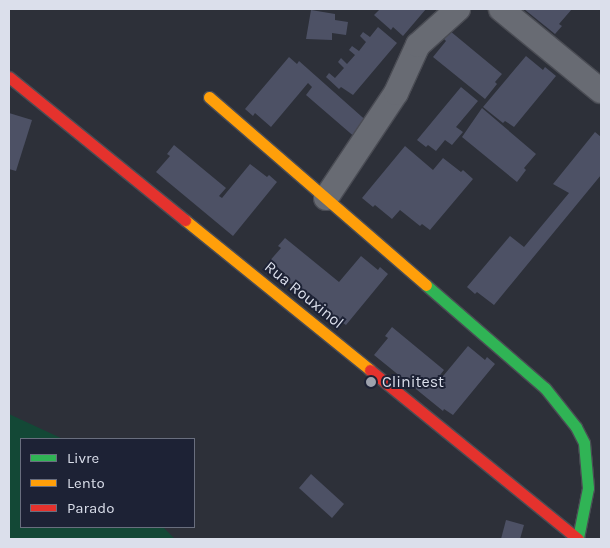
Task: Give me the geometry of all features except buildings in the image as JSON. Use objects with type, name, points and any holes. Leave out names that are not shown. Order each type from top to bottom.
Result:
[{"type":"street","points":[[326,198],[396,93],[418,44],[458,9]]},
{"type":"street","points":[[501,9],[601,91]]},
{"type":"street","name":"Rua Rouxinol","points":[[9,77],[578,538]]},
{"type":"street","points":[[209,97],[545,388],[576,427],[584,443],[588,488],[585,511],[578,538]]},
{"type":"green space","points":[[9,414],[61,438],[20,438],[20,528],[164,528],[175,539],[9,539]]},
{"type":"traffic: fast","points":[[426,285],[545,388],[576,427],[584,443],[588,488],[578,538]]},
{"type":"traffic: slow","points":[[209,97],[426,285]]},
{"type":"traffic: slow","points":[[185,220],[370,370]]},
{"type":"traffic: jam","points":[[9,77],[185,220]]},
{"type":"traffic: jam","points":[[370,370],[578,539]]},
{"type":"place","name":"Clinitest","points":[[371,382]]}]
